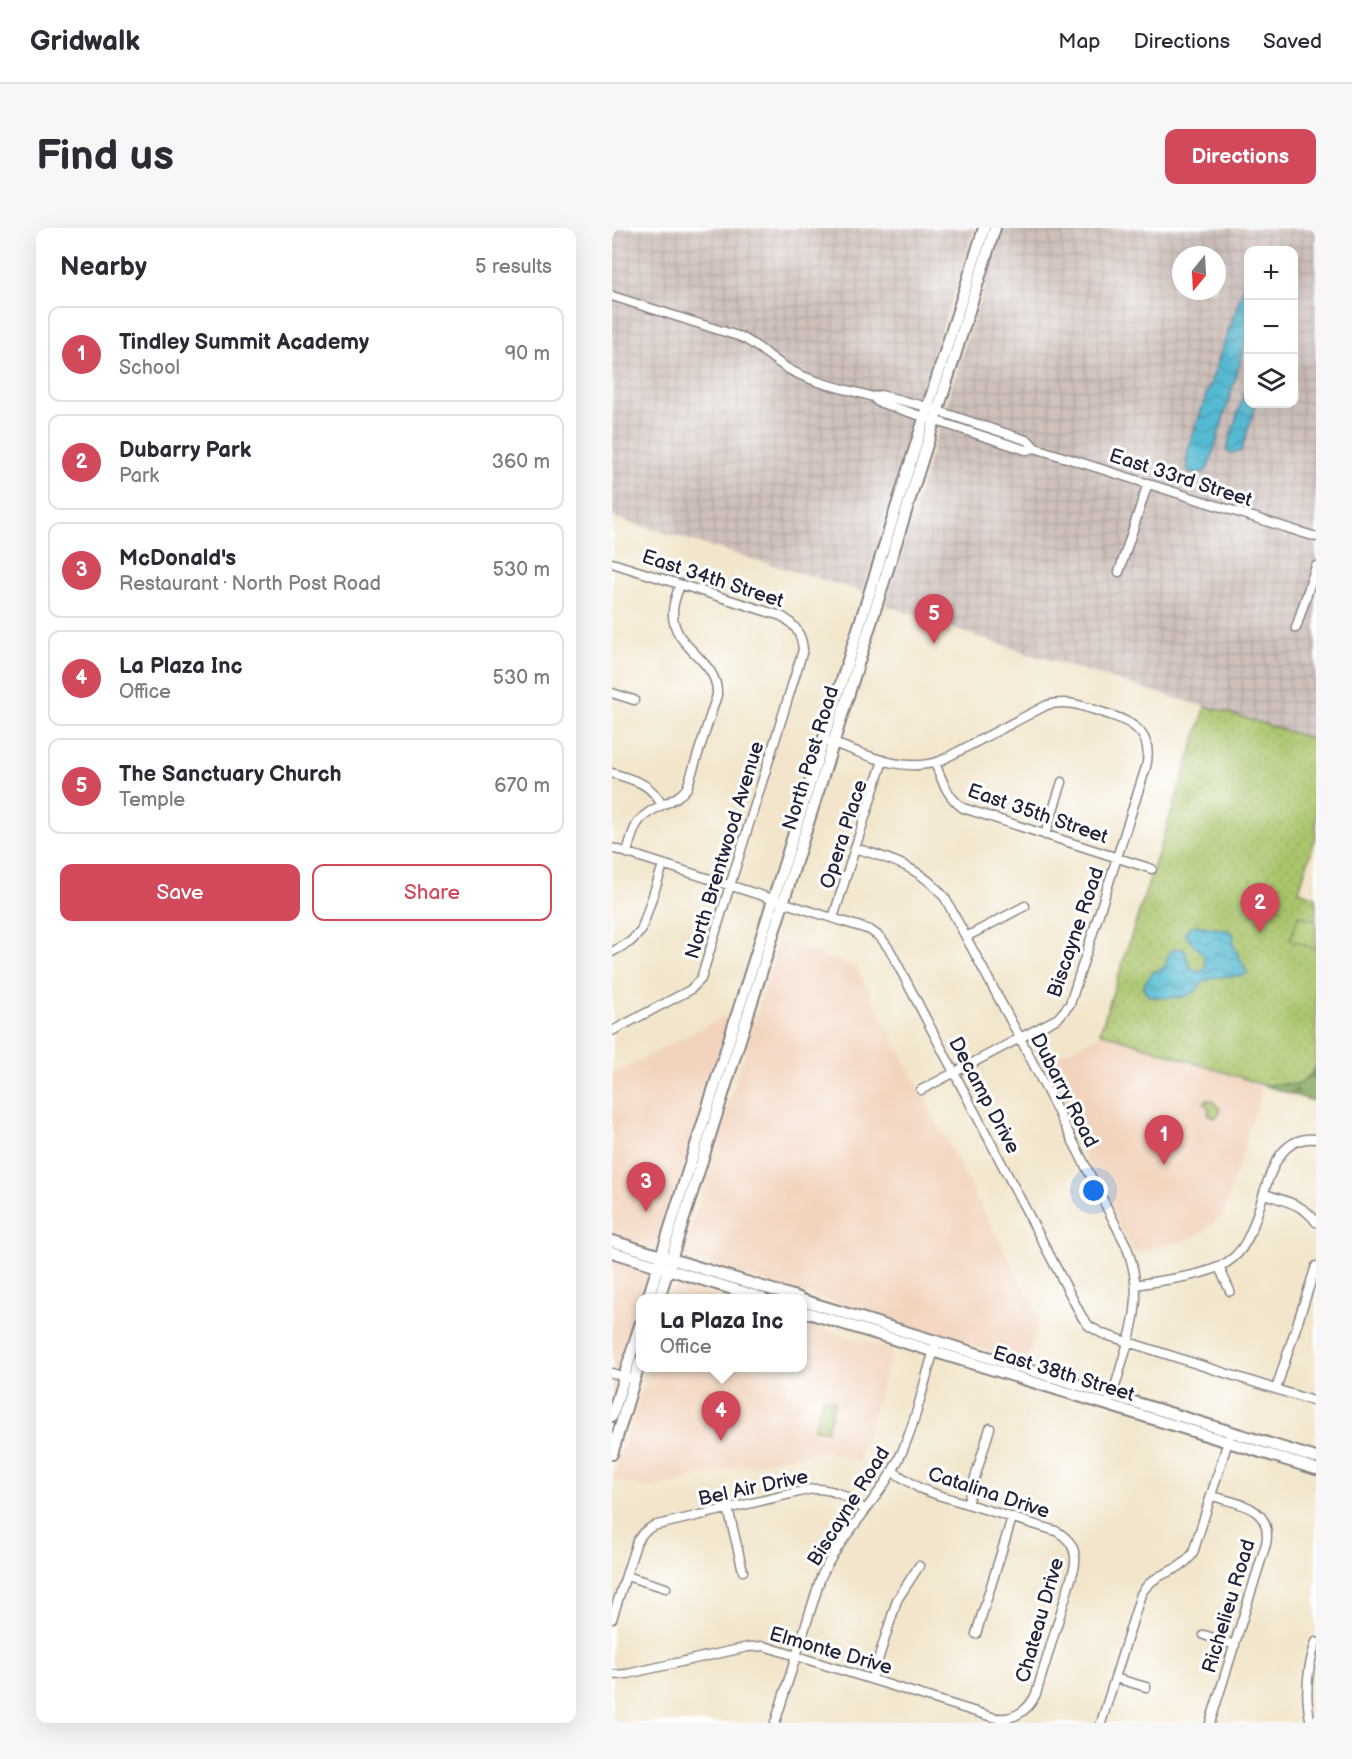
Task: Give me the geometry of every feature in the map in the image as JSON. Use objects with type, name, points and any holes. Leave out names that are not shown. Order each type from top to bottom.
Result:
[{"type":"main road","name":"North Post Road","points":[[650,1294],[665,1263],[829,742],[931,415],[984,228]]},
{"type":"main road","name":"North Post Road","points":[[931,415],[995,228]]},
{"type":"main road","name":"East 38th Street","points":[[612,1241],[749,1294]]},
{"type":"main road","name":"East 38th Street","points":[[612,1252],[665,1263],[781,1294]]},
{"type":"main road","name":"North Post Road","points":[[660,1294],[665,1263]]},
{"type":"main road","name":"East 38th Street","points":[[807,1301],[935,1346],[1229,1437],[1316,1469]]},
{"type":"main road","name":"East 38th Street","points":[[807,1312],[935,1346]]},
{"type":"main road","points":[[612,1454],[636,1344]]},
{"type":"main road","points":[[612,1416],[636,1368]]},
{"type":"main road","name":"East 38th Street","points":[[1229,1437],[1316,1458]]},
{"type":"street","name":"East 33rd Street","points":[[612,296],[741,337],[800,375],[873,397],[879,395],[889,397],[931,415],[1029,441],[1035,448],[1316,537]]},
{"type":"street","points":[[1119,572],[1148,483]]},
{"type":"street","name":"East 34th Street","points":[[612,563],[781,616],[799,632]]},
{"type":"street","points":[[1296,628],[1316,566]]},
{"type":"street","points":[[627,853],[638,822],[649,812],[678,797],[688,785],[717,692],[717,684],[712,673],[680,638],[675,626],[673,608],[680,585]]},
{"type":"street","name":"North Brentwood Avenue","points":[[612,1031],[688,991],[698,983],[703,974],[802,658],[802,642],[799,632]]},
{"type":"street","points":[[612,693],[634,700]]},
{"type":"street","name":"Biscayne Road","points":[[921,1090],[1058,1018],[1070,1004],[1146,767],[1148,753],[1144,739],[1137,728],[1125,720],[1074,703],[1060,702],[1047,705],[935,763]]},
{"type":"street","points":[[829,742],[908,766],[935,763]]},
{"type":"street","name":"Opera Place","points":[[833,918],[883,760]]},
{"type":"street","name":"East 35th Street","points":[[935,763],[946,792],[961,807],[1152,869]]},
{"type":"street","points":[[612,773],[646,785],[656,794],[662,805]]},
{"type":"street","points":[[1045,835],[1062,782]]},
{"type":"street","name":"Decamp Drive","points":[[612,848],[779,900],[877,934],[886,944],[955,1072],[1082,1317],[1096,1331],[1129,1343],[1316,1402]]},
{"type":"street","name":"Dubarry Road","points":[[855,848],[897,861],[923,875],[945,898],[1126,1245],[1136,1285],[1136,1311],[1129,1343],[1109,1400]]},
{"type":"street","points":[[612,952],[630,942],[641,931],[663,865]]},
{"type":"street","points":[[966,937],[1025,906]]},
{"type":"street","points":[[1136,1285],[1209,1271],[1233,1259],[1247,1243],[1254,1229],[1277,1158],[1286,1148],[1300,1140],[1316,1139]]},
{"type":"street","points":[[1264,1194],[1300,1206],[1316,1222]]},
{"type":"street","points":[[1276,1389],[1316,1266]]},
{"type":"street","points":[[1219,1267],[1230,1291]]},
{"type":"street","name":"Biscayne Road","points":[[775,1723],[824,1572],[892,1471],[906,1441],[935,1346]]},
{"type":"street","points":[[612,1373],[629,1378]]},
{"type":"street","points":[[967,1504],[990,1428]]},
{"type":"street","points":[[1101,1723],[1141,1594],[1155,1578],[1180,1567],[1192,1556],[1229,1437]]},
{"type":"street","name":"Catalina Drive","points":[[892,1471],[919,1488],[1056,1532],[1067,1539],[1072,1547]]},
{"type":"street","name":"Bel Air Drive","points":[[626,1576],[635,1544],[644,1532],[658,1524],[820,1489],[843,1494],[866,1510]]},
{"type":"street","name":"Richelieu Road","points":[[1210,1723],[1266,1544],[1266,1529],[1262,1518],[1252,1508],[1212,1496]]},
{"type":"street","points":[[728,1508],[743,1571]]},
{"type":"street","points":[[976,1634],[1012,1518]]},
{"type":"street","name":"Chateau Drive","points":[[1002,1719],[1024,1711],[1035,1696],[1074,1569],[1076,1560],[1072,1547]]},
{"type":"street","points":[[872,1679],[897,1600],[919,1566]]},
{"type":"street","points":[[612,1619],[626,1576],[666,1588]]},
{"type":"street","points":[[1204,1635],[1235,1645]]},
{"type":"street","points":[[1311,1723],[1307,1701],[1307,1678],[1316,1642]]},
{"type":"street","name":"Elmonte Drive","points":[[612,1675],[627,1674],[754,1646],[772,1647],[1002,1719]]},
{"type":"street","points":[[1115,1678],[1146,1687]]},
{"type":"shaded area","points":[[612,228],[975,228],[930,366],[863,592],[612,517]]},
{"type":"shaded area","points":[[1003,228],[1316,228],[1316,740],[1026,653],[885,605],[945,407]]},
{"type":"shaded area","points":[[779,941],[856,967],[1040,1319],[1028,1359],[1015,1358],[904,1326],[866,1312],[682,1256]]},
{"type":"shaded area","points":[[732,1012],[734,1016],[656,1249],[612,1236],[612,1075]]},
{"type":"shaded area","points":[[1100,1032],[1263,1085],[1223,1215],[1204,1232],[1185,1240],[1133,1253],[1038,1066],[1098,1036]]},
{"type":"shaded area","points":[[612,1259],[653,1272],[646,1294],[636,1294],[636,1327],[612,1404]]},
{"type":"shaded area","points":[[676,1285],[709,1294],[673,1294]]},
{"type":"shaded area","points":[[807,1324],[892,1350],[859,1461],[821,1450],[646,1488],[612,1479],[648,1372],[807,1372]]},
{"type":"green space","points":[[1206,706],[1316,740],[1316,836],[1299,891],[1316,897],[1316,1064],[1313,1072],[1300,1084],[1263,1085],[1100,1032]]},
{"type":"green space","points":[[1299,915],[1316,921],[1316,949],[1290,940]]},
{"type":"green space","points":[[1316,1064],[1316,1102],[1263,1085],[1300,1084],[1313,1072]]},
{"type":"green space","points":[[1206,1100],[1212,1100],[1220,1109],[1215,1118],[1208,1114],[1209,1109],[1204,1103]]},
{"type":"green space","points":[[823,1398],[835,1401],[827,1431],[814,1429]]},
{"type":"water","points":[[1244,286],[1244,349],[1209,466],[1205,472],[1189,472],[1187,468],[1188,450]]},
{"type":"water","points":[[1244,393],[1244,408],[1255,408],[1241,451],[1233,453],[1226,451]]},
{"type":"water","points":[[1196,925],[1230,931],[1234,935],[1234,945],[1247,974],[1209,979],[1186,996],[1170,998],[1149,996],[1143,989],[1145,982],[1154,971],[1166,965],[1169,954],[1174,949],[1185,950],[1189,964],[1195,971],[1199,972],[1205,968],[1204,957],[1185,933],[1189,927]]},
{"type":"place","name":"The Sanctuary Church","points":[[934,644]]},
{"type":"place","name":"Dubarry Park","points":[[1260,933]]},
{"type":"place","name":"Tindley Summit Academy","points":[[1164,1165]]},
{"type":"place","name":"McDonald's","points":[[646,1212]]},
{"type":"place","name":"La Plaza Inc","points":[[721,1441]]}]
